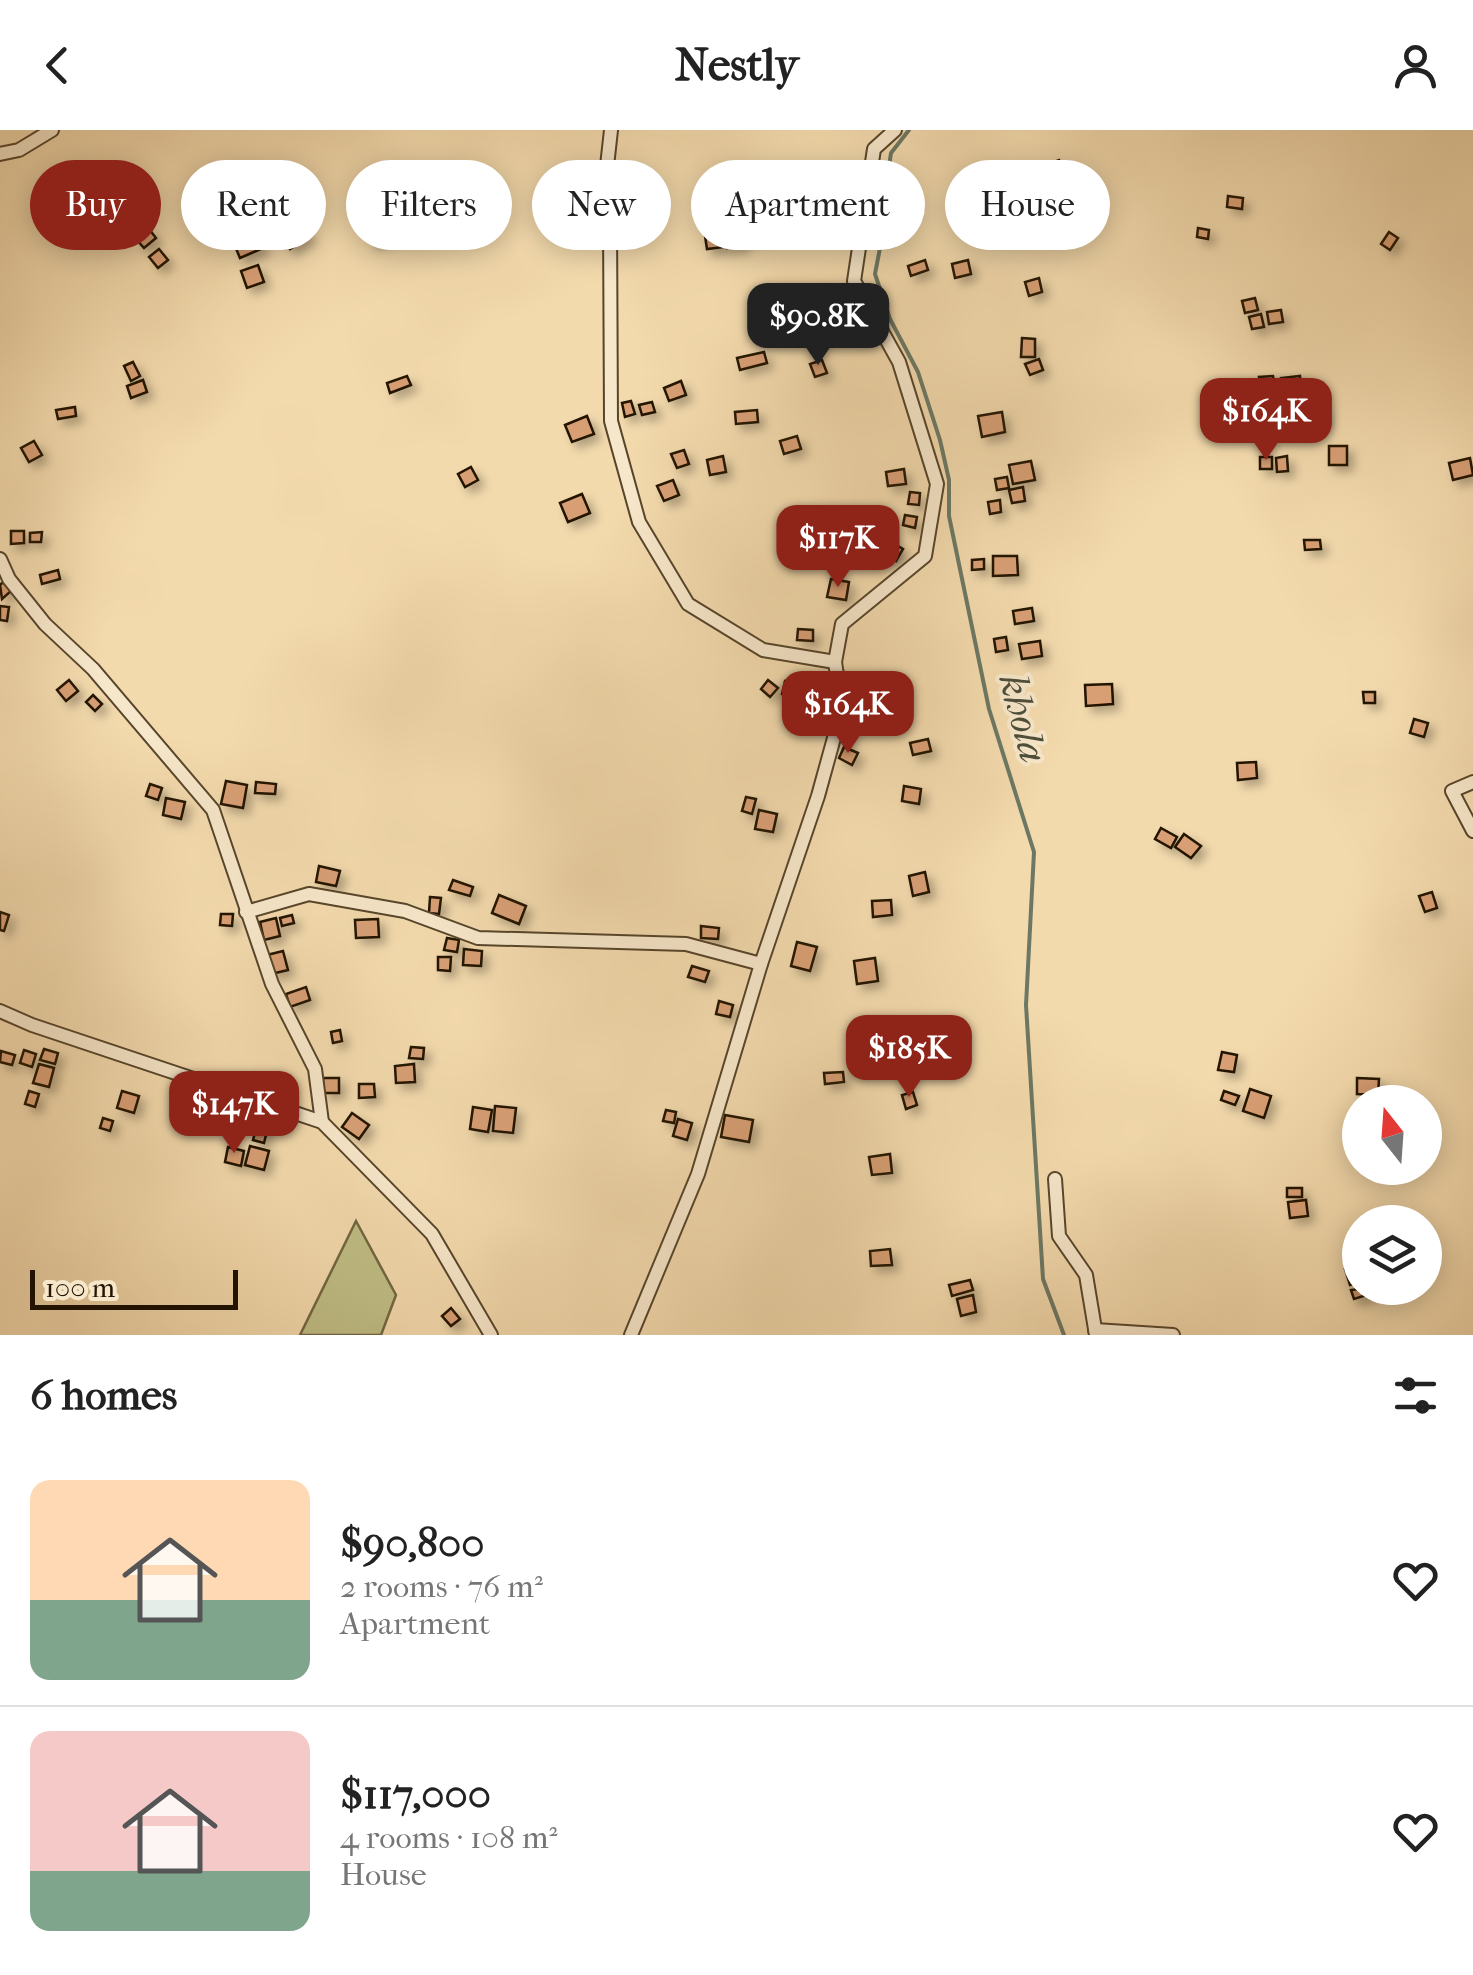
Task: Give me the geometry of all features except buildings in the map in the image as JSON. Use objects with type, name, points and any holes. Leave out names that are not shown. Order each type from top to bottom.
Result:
[{"type":"street","points":[[0,154],[19,150],[52,130]]},
{"type":"street","points":[[611,130],[606,174],[610,219],[611,421],[638,522],[688,604],[763,650],[835,662]]},
{"type":"street","points":[[631,1335],[698,1174],[761,964],[818,796],[842,709],[835,662],[842,624],[926,556],[937,484],[899,362],[854,282],[874,149],[895,130]]},
{"type":"street","points":[[0,559],[10,579],[45,624],[93,669],[212,810],[272,984],[315,1069],[322,1122]]},
{"type":"street","points":[[1473,782],[1452,791],[1473,831]]},
{"type":"street","points":[[246,912],[309,894],[405,911],[478,938],[686,944],[761,964]]},
{"type":"street","points":[[0,1010],[32,1025],[322,1122],[432,1234],[491,1335]]},
{"type":"street","points":[[1055,1179],[1059,1236],[1086,1275],[1096,1332],[1174,1335]]},
{"type":"shaded area","points":[[356,1221],[396,1295],[381,1335],[300,1335]]},
{"type":"waterway","name":"khola","points":[[909,130],[891,153],[886,186],[889,201],[875,274],[890,319],[918,372],[940,440],[949,480],[949,516],[989,709],[1034,852],[1026,1005],[1043,1279],[1064,1335]]}]
